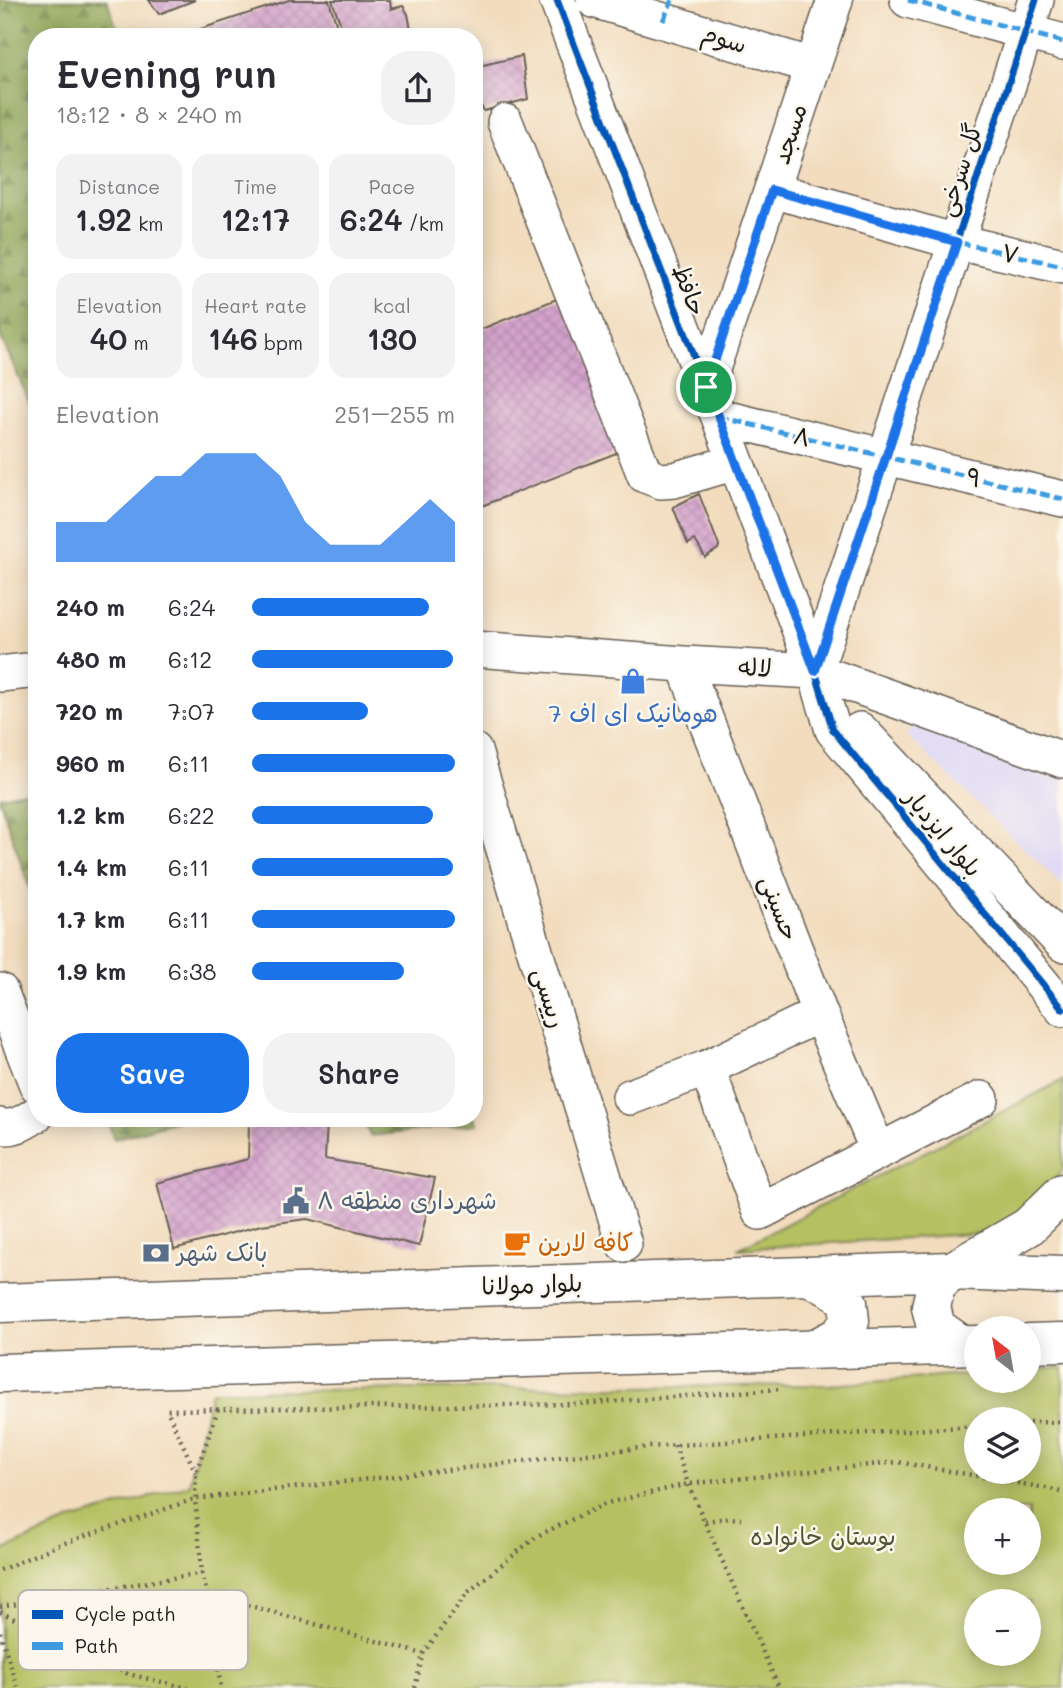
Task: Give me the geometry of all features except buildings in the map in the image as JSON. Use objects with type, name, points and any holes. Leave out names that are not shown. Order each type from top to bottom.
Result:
[{"type":"main road","points":[[964,1342],[936,1327],[931,1307],[936,1286],[952,1270],[1028,1227],[1063,1193]]},
{"type":"main road","name":"بلوار مولانا","points":[[0,1303],[952,1270],[1063,1275]]},
{"type":"main road","points":[[809,1276],[838,1292],[848,1303],[849,1312],[849,1321],[839,1336],[814,1349]]},
{"type":"main road","points":[[1041,1343],[1063,1342]]},
{"type":"main road","points":[[0,1373],[964,1345]]},
{"type":"street","name":"حافظ","points":[[557,0],[815,671]]},
{"type":"street","name":"سوم","points":[[594,0],[667,10],[813,66]]},
{"type":"street","name":"مسجد","points":[[712,402],[772,190],[835,0]]},
{"type":"street","points":[[908,0],[1030,16],[1063,42]]},
{"type":"street","name":"گل سرخی","points":[[815,671],[1030,16]]},
{"type":"street","points":[[505,122],[645,475],[661,481],[674,480],[736,462]]},
{"type":"street","name":"۷","points":[[772,190],[957,242],[1063,266]]},
{"type":"street","name":"۸","points":[[712,402],[886,457]]},
{"type":"street","name":"۹","points":[[886,457],[1063,499]]},
{"type":"street","name":"لاله","points":[[483,650],[815,671],[1063,760]]},
{"type":"street","name":"حسینی","points":[[684,664],[820,1014],[878,1152]]},
{"type":"street","points":[[0,673],[28,671]]},
{"type":"street","name":"بلوار ایزدیار","points":[[815,671],[847,716],[1063,944]]},
{"type":"street","name":"بلوار ایزدیار","points":[[815,671],[832,730],[1063,1009]]},
{"type":"street","name":"رییسی","points":[[483,781],[624,1244]]},
{"type":"street","points":[[0,991],[28,1062]]},
{"type":"street","points":[[630,1097],[707,1068],[820,1014]]},
{"type":"street","points":[[707,1068],[761,1212],[981,1098]]},
{"type":"street","points":[[0,1126],[6,1128],[28,1119]]},
{"type":"path","points":[[197,1473],[167,1410],[579,1404],[787,1388]]},
{"type":"path","points":[[206,1590],[194,1499],[197,1473],[218,1409]]},
{"type":"path","points":[[1041,1423],[1063,1422]]},
{"type":"path","points":[[0,1570],[56,1546],[194,1499],[675,1445],[964,1427]]},
{"type":"path","points":[[675,1445],[688,1484],[779,1688]]},
{"type":"path","points":[[415,1688],[423,1654],[467,1593],[537,1536],[607,1503],[688,1484],[898,1462],[1063,1493]]},
{"type":"path","points":[[705,1521],[741,1519]]},
{"type":"path","points":[[107,1590],[202,1573]]},
{"type":"path","points":[[248,1605],[423,1654]]},
{"type":"path","points":[[0,1609],[18,1606]]},
{"type":"path","points":[[0,1609],[18,1618]]},
{"type":"path","points":[[0,1632],[18,1688]]},
{"type":"path","points":[[120,1670],[188,1688]]},
{"type":"path","points":[[218,1670],[221,1688]]},
{"type":"shaded area","points":[[916,720],[1063,772],[1063,886],[906,735]]},
{"type":"green space","points":[[0,0],[107,0],[117,28],[28,28],[28,399],[0,335]]},
{"type":"green space","points":[[28,791],[28,883],[0,801],[0,797]]},
{"type":"green space","points":[[1063,1080],[1063,1168],[1039,1197],[986,1233],[738,1249]]},
{"type":"green space","points":[[110,1127],[156,1127],[114,1139]]},
{"type":"green space","points":[[366,1127],[450,1127],[370,1136]]},
{"type":"green space","name":"بوستان خانواده","points":[[1063,1367],[1063,1688],[0,1688],[0,1552],[71,1520],[189,1485],[211,1391],[829,1385],[964,1375],[964,1393],[1041,1393],[1041,1368]]},
{"type":"marked path","points":[[663,21],[672,0]]},
{"type":"marked path","points":[[908,0],[1063,42]]},
{"type":"marked path","points":[[772,190],[957,242],[1063,266]]},
{"type":"marked path","points":[[719,417],[1063,499]]},
{"type":"cycle path","points":[[557,0],[719,417],[815,671],[833,730],[1063,1009]]},
{"type":"cycle path","points":[[815,671],[1036,0]]},
{"type":"place","name":"هومانیک ای اف 7","points":[[633,681]]},
{"type":"place","name":"شهرداری منطقه ۸","points":[[296,1201]]},
{"type":"place","name":"کافه لارین","points":[[517,1243]]},
{"type":"place","name":"بانک شهر","points":[[156,1253]]},
{"type":"route","points":[[772,190],[957,242],[815,671],[719,417],[706,387],[772,190]]}]
